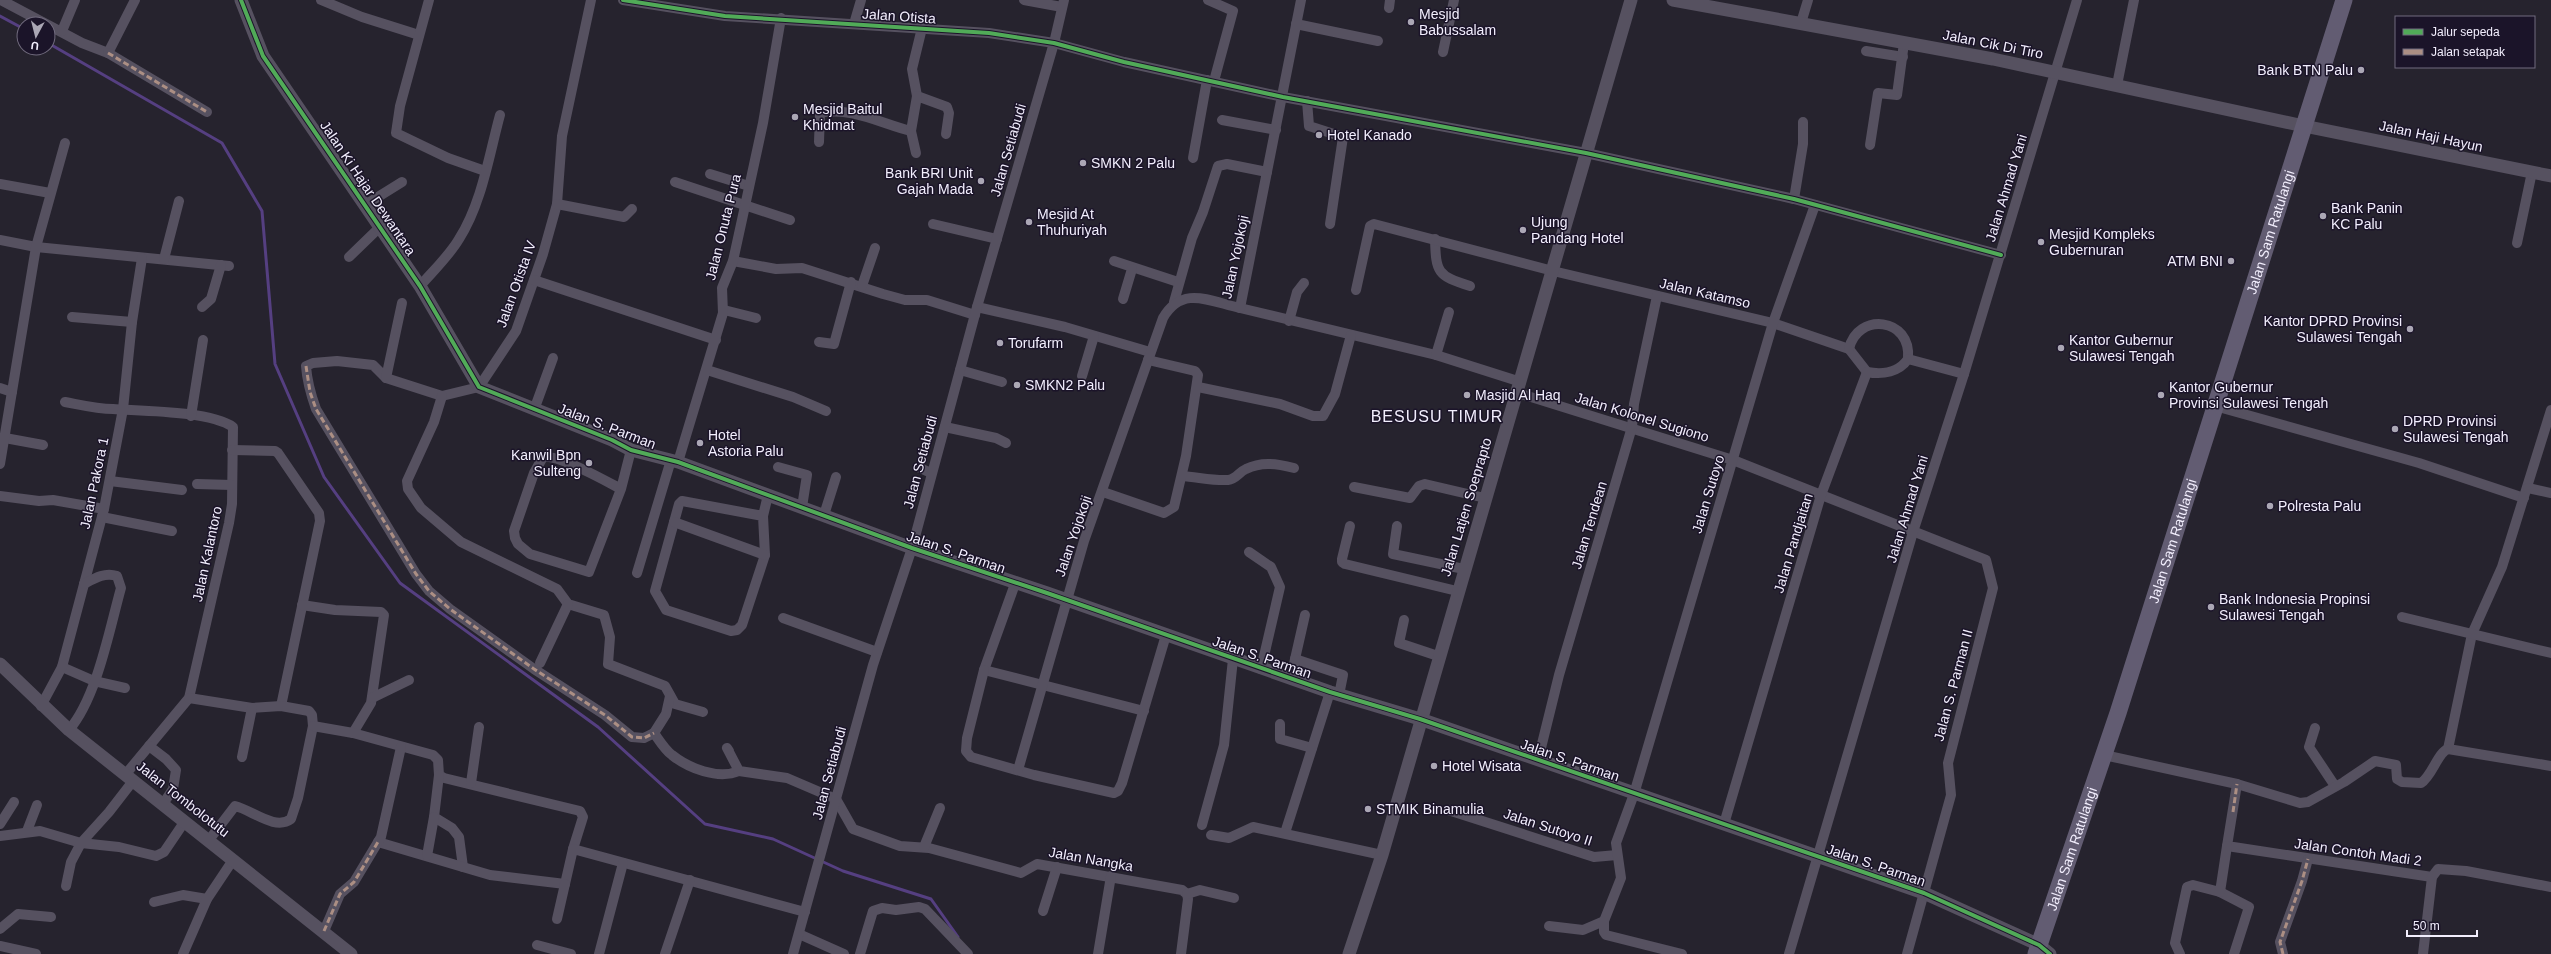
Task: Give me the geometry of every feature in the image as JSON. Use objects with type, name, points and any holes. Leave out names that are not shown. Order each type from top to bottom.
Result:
[{"type":"highway","name":"Jalan Sam Ratulangi","points":[[2042,951],[2344,0]]},
{"type":"street","points":[[1,0],[62,31],[82,43],[108,53],[207,112]]},
{"type":"street","points":[[62,31],[75,0]]},
{"type":"street","points":[[108,53],[135,0]]},
{"type":"street","name":"Jalan Ki Hajar Dewantara","points":[[242,0],[263,56],[420,286],[479,388]]},
{"type":"street","points":[[321,0],[362,17],[420,35]]},
{"type":"street","points":[[428,0],[420,35],[400,106],[396,133],[448,158],[485,171]]},
{"type":"street","name":"Jalan Otista IV","points":[[479,388],[516,331],[534,280],[557,204],[562,136],[591,0]]},
{"type":"street","name":"Jalan Otista","points":[[623,0],[680,4],[725,16],[781,18],[988,33],[1054,43],[1282,96],[1586,153],[1794,199],[2001,255]]},
{"type":"street","points":[[854,24],[860,0]]},
{"type":"street","points":[[1024,0],[1063,4]]},
{"type":"street","points":[[1193,158],[1210,80],[1233,11],[1208,0]]},
{"type":"street","name":"Jalan Yojokoji","points":[[1018,770],[1084,541],[1103,492],[1163,318],[1174,302],[1184,298],[1196,298],[1240,308],[1301,0]]},
{"type":"street","points":[[1443,52],[1454,0]]},
{"type":"street","name":"Jalan Latjen Soeprapto","points":[[1349,954],[1382,855],[1438,656],[1520,387],[1631,0]]},
{"type":"street","name":"Jalan Cik Di Tiro","points":[[1674,0],[1801,23],[2056,73],[2304,126]]},
{"type":"street","points":[[1801,23],[1808,0]]},
{"type":"street","name":"Jalan Ahmad Yani","points":[[1789,954],[1819,857],[1913,532],[2001,255],[2077,0]]},
{"type":"street","points":[[2117,86],[2134,0]]},
{"type":"street","name":"Jalan Setiabudi","points":[[793,954],[877,652],[912,548],[931,473],[976,311],[1054,43],[1063,4]]},
{"type":"street","name":"Jalan Onuta Pura","points":[[637,573],[707,370],[724,310],[722,288],[732,261],[745,206],[781,18]]},
{"type":"street","points":[[1296,24],[1378,41]]},
{"type":"street","points":[[916,153],[911,131],[917,96],[912,69],[922,28]]},
{"type":"street","points":[[1870,145],[1878,93],[1897,95],[1904,43]]},
{"type":"street","points":[[1866,51],[1903,57]]},
{"type":"street","points":[[917,96],[947,107],[949,113],[946,134]]},
{"type":"street","points":[[1307,101],[1309,126],[1343,136],[1330,224]]},
{"type":"street","points":[[819,142],[820,113],[826,111],[856,114],[911,131]]},
{"type":"street","points":[[420,286],[460,239],[472,212],[485,171],[500,114]]},
{"type":"street","points":[[1222,120],[1276,130]]},
{"type":"street","points":[[1794,199],[1803,144],[1803,122]]},
{"type":"street","name":"Jalan Haji Hayun","points":[[2304,126],[2551,176]]},
{"type":"street","points":[[0,464],[36,247],[65,143]]},
{"type":"street","points":[[1174,302],[1178,282],[1218,166],[1227,164],[1267,172]]},
{"type":"street","points":[[2517,243],[2532,172]]},
{"type":"street","points":[[710,174],[749,186]]},
{"type":"street","points":[[365,205],[402,182]]},
{"type":"street","points":[[675,182],[790,220]]},
{"type":"street","points":[[0,184],[50,193]]},
{"type":"street","points":[[164,259],[179,201]]},
{"type":"street","points":[[557,204],[614,217],[624,217],[632,209]]},
{"type":"street","name":"Jalan Sutoyo","points":[[1604,921],[1621,878],[1621,866],[1617,855],[1618,837],[1634,794],[1773,323],[1815,205]]},
{"type":"street","points":[[933,224],[997,239]]},
{"type":"street","name":"Jalan Katamso","points":[[1356,290],[1371,224],[1435,239],[1553,271],[1773,323],[1849,349]]},
{"type":"street","points":[[349,257],[380,227]]},
{"type":"street","points":[[1435,239],[1436,261],[1439,273],[1446,278],[1470,286]]},
{"type":"street","points":[[0,240],[36,247],[225,265],[211,299],[202,307]]},
{"type":"street","points":[[862,286],[876,248]]},
{"type":"street","name":"Jalan Pakora 1","points":[[41,706],[62,667],[103,513],[123,409],[132,322],[142,258]]},
{"type":"street","points":[[732,261],[781,269],[797,266],[851,282],[900,299],[927,300],[1094,336],[1149,356],[1195,370],[1198,375],[1198,387],[1182,476],[1174,507],[1164,513],[1103,492]]},
{"type":"street","points":[[1114,261],[1132,269],[1178,282]]},
{"type":"street","points":[[1123,299],[1132,269]]},
{"type":"street","points":[[534,280],[716,340]]},
{"type":"street","points":[[819,342],[834,344],[851,282]]},
{"type":"street","points":[[1290,321],[1297,292],[1304,283]]},
{"type":"street","name":"Jalan Tendean","points":[[1538,760],[1559,675],[1632,427],[1657,296]]},
{"type":"street","points":[[386,378],[402,303]]},
{"type":"street","name":"Jalan Kolonel Sugiono","points":[[1240,308],[1436,356],[1632,427],[1733,460],[1913,532]]},
{"type":"street","points":[[724,310],[756,318]]},
{"type":"street","points":[[1436,356],[1449,312]]},
{"type":"street","points":[[72,317],[132,322]]},
{"type":"street","points":[[1880,324],[1893,326],[1905,339],[1909,348],[1908,359],[1902,367],[1891,371],[1868,372],[1849,349],[1850,341],[1863,328],[1880,324]]},
{"type":"street","points":[[1082,376],[1094,336]]},
{"type":"street","points":[[1198,387],[1280,404],[1313,416],[1323,416],[1335,394],[1351,336]]},
{"type":"street","points":[[191,416],[203,340]]},
{"type":"street","points":[[534,410],[554,358]]},
{"type":"street","points":[[1908,359],[1964,374]]},
{"type":"street","points":[[479,388],[442,396],[386,378],[373,366],[337,361],[314,363],[306,366],[310,392],[316,409],[416,574],[429,591],[450,610],[534,669],[605,714],[632,737],[644,738],[654,733],[666,714],[670,696]]},
{"type":"street","points":[[707,370],[794,397],[826,411]]},
{"type":"street","points":[[960,370],[1002,382]]},
{"type":"street","name":"Jalan Pandjaitan","points":[[1724,824],[1821,495],[1868,372]]},
{"type":"street","points":[[0,388],[12,392]]},
{"type":"street","name":"Jalan S. Parman","points":[[479,388],[612,440],[631,450],[675,461],[1015,584],[1066,600],[1334,694],[1420,719],[1924,893],[2042,951]]},
{"type":"street","points":[[442,396],[434,422],[407,481],[408,489],[422,508],[461,542],[557,589],[568,604],[605,617],[610,637],[608,664],[665,686],[675,704],[703,712]]},
{"type":"street","name":"Jalan Kalantoro","points":[[65,402],[191,416],[218,421],[233,427],[232,485],[229,523],[189,698],[149,746],[109,812],[81,843],[71,862],[66,886]]},
{"type":"street","points":[[2215,406],[2419,463],[2524,498]]},
{"type":"street","points":[[2448,749],[2472,634],[2502,567],[2528,488],[2551,410]]},
{"type":"street","points":[[945,427],[996,438],[1006,443]]},
{"type":"street","points":[[5,438],[43,445]]},
{"type":"street","points":[[232,450],[275,451],[319,513],[281,706]]},
{"type":"street","points":[[621,489],[579,468],[549,457],[543,457],[534,473],[514,531],[518,544],[530,554],[590,572],[621,489],[631,450]]},
{"type":"street","points":[[1182,476],[1228,480],[1238,476],[1245,469],[1260,465],[1275,464],[1294,468]]},
{"type":"street","points":[[778,467],[808,475],[802,507]]},
{"type":"street","points":[[920,468],[931,473]]},
{"type":"street","points":[[824,515],[836,477]]},
{"type":"street","points":[[110,481],[182,490]]},
{"type":"street","points":[[197,484],[232,485]]},
{"type":"street","points":[[1354,487],[1410,498],[1419,486],[1425,484],[1485,498]]},
{"type":"street","points":[[2528,488],[2551,493]]},
{"type":"street","points":[[763,516],[685,500],[679,504],[655,591],[666,610],[731,631],[737,630],[742,625],[765,555],[763,516],[768,495]]},
{"type":"street","points":[[0,496],[39,501],[53,500],[172,531]]},
{"type":"street","points":[[674,522],[765,555]]},
{"type":"street","points":[[1350,526],[1342,559],[1342,562],[1345,564],[1457,591]]},
{"type":"street","points":[[1397,526],[1393,554],[1464,569]]},
{"type":"street","name":"Jalan S. Parman II","points":[[1913,532],[1982,557],[1988,565],[1993,588],[1948,763],[1951,795],[1924,893]]},
{"type":"street","points":[[1249,552],[1272,567],[1280,587],[1261,669]]},
{"type":"street","points":[[69,730],[81,714],[94,681],[121,584],[117,576],[109,574],[98,576],[84,584]]},
{"type":"street","points":[[1015,584],[984,670],[967,738],[966,751],[971,757],[1018,770],[1107,791],[1118,791],[1144,711],[1166,635]]},
{"type":"street","points":[[540,663],[568,604]]},
{"type":"street","points":[[302,605],[335,610],[378,612],[384,615],[372,698],[365,716],[353,732]]},
{"type":"street","points":[[1291,679],[1305,615]]},
{"type":"street","points":[[2402,617],[2551,653]]},
{"type":"street","points":[[783,618],[877,652]]},
{"type":"street","points":[[1404,620],[1399,643],[1438,656]]},
{"type":"street","points":[[1202,824],[1224,745],[1233,659]]},
{"type":"street","points":[[1285,833],[1312,748],[1342,675],[1295,659]]},
{"type":"street","points":[[62,667],[94,681],[125,688]]},
{"type":"street","name":"Jalan Tombolotutu","points":[[2,670],[69,730],[324,931],[351,954]]},
{"type":"street","points":[[984,670],[1144,711]]},
{"type":"street","points":[[372,698],[409,680]]},
{"type":"street","points":[[189,698],[252,708],[281,706],[309,711],[312,715],[313,726],[298,798],[291,818],[284,823],[276,823],[235,806],[209,840]]},
{"type":"street","points":[[242,757],[252,708]]},
{"type":"street","points":[[1280,724],[1280,739],[1312,748]]},
{"type":"street","points":[[313,726],[353,732],[435,756],[438,760],[439,775],[434,817],[427,856]]},
{"type":"street","points":[[471,784],[479,727]]},
{"type":"street","points":[[2314,728],[2309,747],[2335,786]]},
{"type":"street","points":[[654,733],[671,754],[703,770],[728,774],[739,772],[787,778],[836,799]]},
{"type":"street","points":[[149,746],[166,759],[176,770],[173,789],[163,804]]},
{"type":"street","points":[[324,931],[340,894],[354,882],[378,842],[385,823],[401,747]]},
{"type":"street","points":[[2104,755],[2237,784],[2300,803],[2308,802],[2375,761],[2396,765],[2397,780],[2401,782],[2421,783],[2430,776],[2443,752],[2448,749],[2551,766]]},
{"type":"street","points":[[729,751],[739,772]]},
{"type":"street","points":[[439,775],[580,811],[583,817],[573,849],[557,919]]},
{"type":"street","points":[[2220,892],[2237,784]]},
{"type":"street","name":"Jalan Nangka","points":[[836,799],[848,824],[856,831],[900,846],[924,847],[1021,873],[1035,864],[1111,876],[1182,890],[1187,894]]},
{"type":"street","points":[[0,824],[14,802]]},
{"type":"street","points":[[27,831],[37,805]]},
{"type":"street","points":[[924,847],[940,808]]},
{"type":"street","name":"Jalan Sutoyo II","points":[[1448,810],[1594,857],[1617,855]]},
{"type":"street","points":[[434,817],[452,828],[459,837],[463,867]]},
{"type":"street","points":[[0,836],[27,831],[48,832],[81,843],[119,847],[156,856],[164,852],[185,821]]},
{"type":"street","points":[[1211,835],[1229,838],[1253,828],[1285,833],[1382,855]]},
{"type":"street","points":[[378,842],[504,878],[565,884]]},
{"type":"street","name":"Jalan Contoh Madi 2","points":[[2227,846],[2432,877],[2438,869],[2443,868],[2551,887]]},
{"type":"street","points":[[573,849],[804,912]]},
{"type":"street","points":[[2283,954],[2280,942],[2302,881],[2308,858]]},
{"type":"street","points":[[183,954],[206,899],[233,860]]},
{"type":"street","points":[[599,954],[623,863]]},
{"type":"street","points":[[1044,911],[1058,867]]},
{"type":"street","points":[[1098,954],[1111,876]]},
{"type":"street","points":[[2423,954],[2432,877]]},
{"type":"street","points":[[665,954],[690,880]]},
{"type":"street","points":[[2180,954],[2174,943],[2188,887],[2193,885],[2220,892],[2249,907],[2234,954]]},
{"type":"street","points":[[1181,954],[1187,894],[1200,890],[1234,898]]},
{"type":"street","points":[[1907,954],[1924,893]]},
{"type":"street","points":[[154,902],[183,895],[206,899]]},
{"type":"street","points":[[860,954],[869,918],[875,909],[882,908],[896,910],[919,907],[931,912],[968,954]]},
{"type":"street","points":[[0,929],[16,915],[51,916]]},
{"type":"street","points":[[1549,926],[1583,930],[1604,921],[1603,930],[1606,935],[1682,954]]},
{"type":"street","points":[[799,934],[844,954]]},
{"type":"street","points":[[537,944],[571,954]]},
{"type":"street","points":[[0,946],[36,954]]},
{"type":"waterway","points":[[0,16],[16,25]]},
{"type":"waterway","points":[[56,48],[222,143],[262,211],[275,364],[324,477],[400,583],[598,727],[705,824],[773,839],[843,871],[931,899],[958,937]]},
{"type":"marked path","points":[[108,53],[207,112]]},
{"type":"marked path","points":[[306,366],[310,392],[316,409],[416,574],[429,591],[450,609],[534,669],[605,715],[632,737],[644,738],[654,733]]},
{"type":"marked path","points":[[2233,812],[2237,784]]},
{"type":"marked path","points":[[324,931],[340,894],[354,882],[378,842]]},
{"type":"marked path","points":[[2283,954],[2280,942],[2302,881],[2308,859]]},
{"type":"cycle path","points":[[241,0],[263,56],[420,286],[479,387],[612,440],[631,450],[678,462],[912,548],[1047,593],[1330,692],[1420,719],[1924,893],[2039,945],[2050,954]]},
{"type":"cycle path","points":[[623,0],[725,16],[989,33],[1054,43],[1124,62],[1283,97],[1586,153],[1794,199],[2001,255]]},
{"type":"place","name":"Mesjid Babussalam","points":[[1411,22]]},
{"type":"place","name":"Bank BTN Palu","points":[[2361,70]]},
{"type":"place","name":"Mesjid Baitul Khidmat","points":[[795,117]]},
{"type":"place","name":"Hotel Kanado","points":[[1319,135]]},
{"type":"place","name":"SMKN 2 Palu","points":[[1083,163]]},
{"type":"place","name":"Bank BRI Unit Gajah Mada","points":[[981,181]]},
{"type":"place","name":"Bank Panin KC Palu","points":[[2323,216]]},
{"type":"place","name":"Mesjid At Thuhuriyah","points":[[1029,222]]},
{"type":"place","name":"Ujung Pandang Hotel","points":[[1523,230]]},
{"type":"place","name":"Mesjid Kompleks Gubernuran","points":[[2041,242]]},
{"type":"place","name":"ATM BNI","points":[[2231,261]]},
{"type":"place","name":"Kantor DPRD Provinsi Sulawesi Tengah","points":[[2410,329]]},
{"type":"place","name":"Torufarm","points":[[1000,343]]},
{"type":"place","name":"Kantor Gubernur Sulawesi Tengah","points":[[2061,348]]},
{"type":"place","name":"SMKN2 Palu","points":[[1017,385]]},
{"type":"place","name":"Masjid Al Haq","points":[[1467,395]]},
{"type":"place","name":"Kantor Gubernur Provinsi Sulawesi Tengah","points":[[2161,395]]},
{"type":"place","name":"DPRD Provinsi Sulawesi Tengah","points":[[2395,429]]},
{"type":"place","name":"Hotel Astoria Palu","points":[[700,443]]},
{"type":"place","name":"Kanwil Bpn Sulteng","points":[[589,463]]},
{"type":"place","name":"Polresta Palu","points":[[2270,506]]},
{"type":"place","name":"Bank Indonesia Propinsi Sulawesi Tengah","points":[[2211,607]]},
{"type":"place","name":"Hotel Wisata","points":[[1434,766]]},
{"type":"place","name":"STMIK Binamulia","points":[[1368,809]]},
{"type":"district","name":"BESUSU TIMUR","points":[[1437,416]]}]
